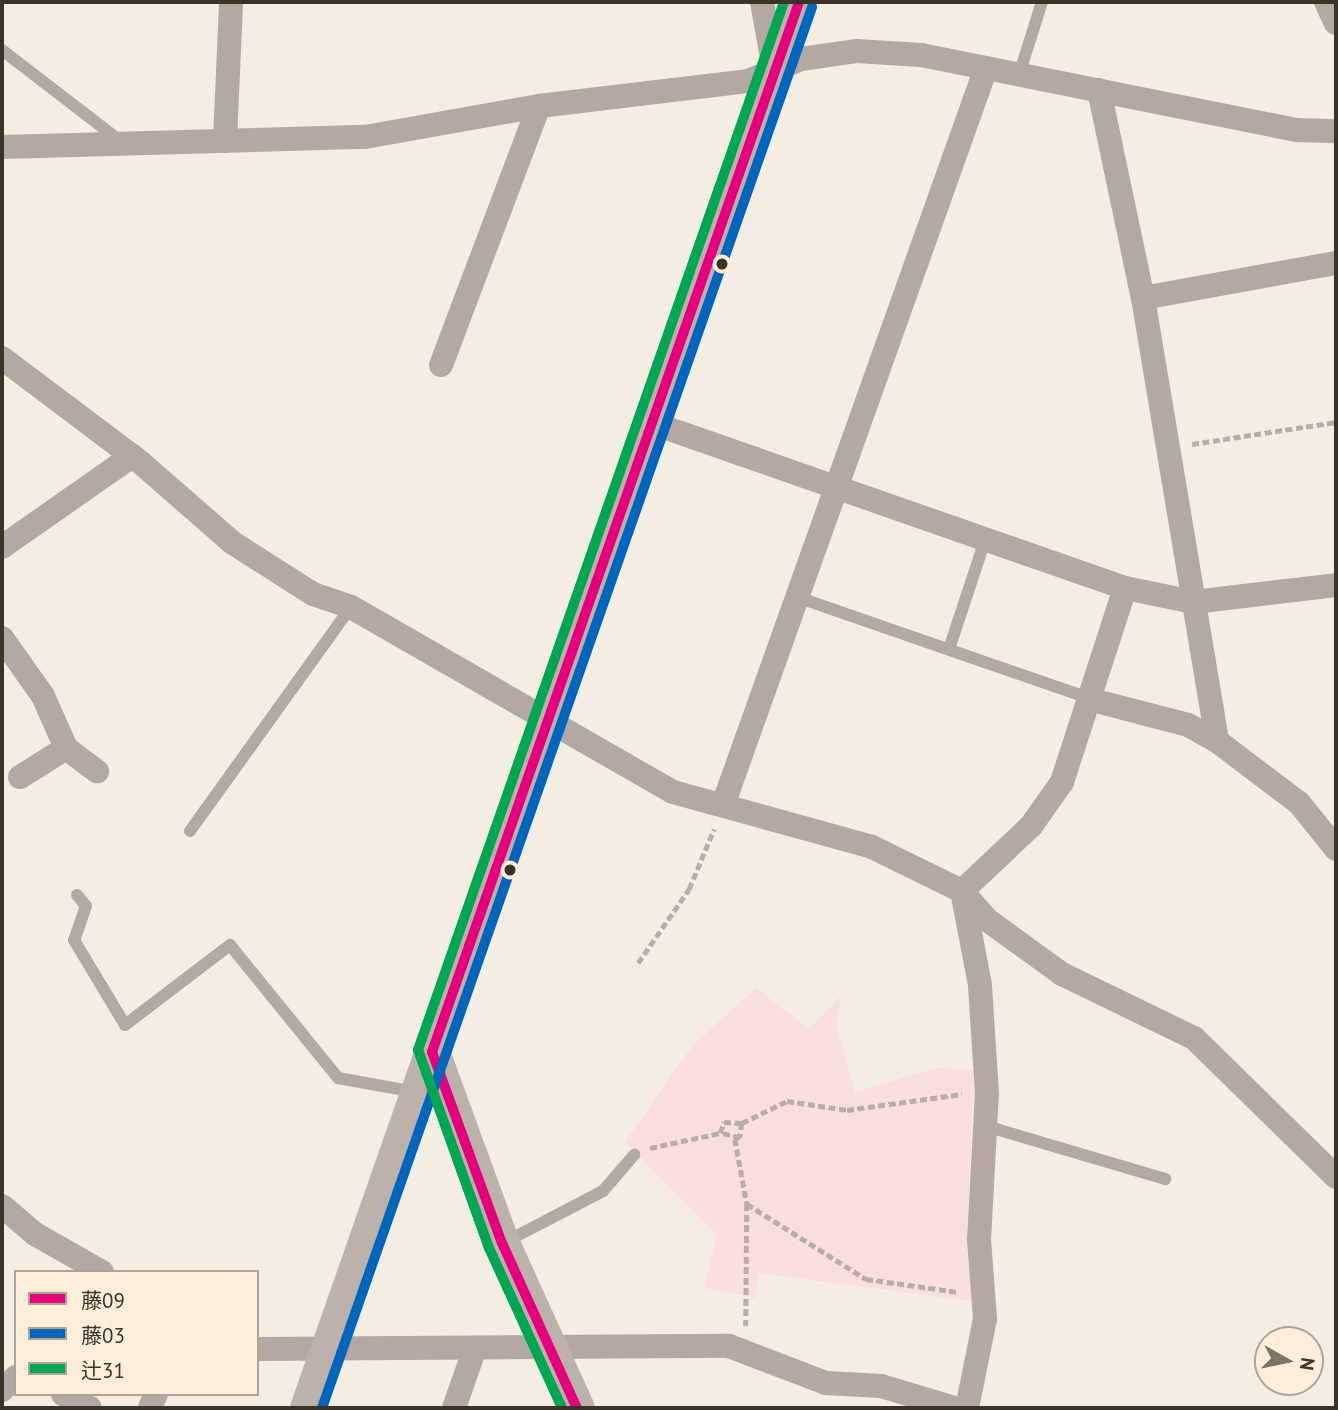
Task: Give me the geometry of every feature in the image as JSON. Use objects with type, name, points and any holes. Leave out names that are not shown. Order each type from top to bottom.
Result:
[{"type":"street","points":[[225,141],[230,2]]},
{"type":"street","points":[[762,2],[775,70]]},
{"type":"street","points":[[307,1408],[799,2]]},
{"type":"street","points":[[1326,2],[1336,23]]},
{"type":"street","points":[[2,146],[365,137],[539,106],[748,81],[775,70],[857,51],[921,55],[1018,78],[1099,90],[1298,130],[1336,131]]},
{"type":"street","points":[[723,805],[985,71]]},
{"type":"street","points":[[1099,90],[1143,299],[1217,741]]},
{"type":"street","points":[[441,365],[539,106]]},
{"type":"street","points":[[1143,299],[1336,263]]},
{"type":"street","points":[[2,358],[132,456],[233,543],[313,594],[351,607],[548,716],[673,792],[872,847],[962,891],[986,919],[1046,964],[1195,1038],[1336,1177]]},
{"type":"street","points":[[652,422],[1125,588],[1194,602],[1336,585]]},
{"type":"street","points":[[2,547],[132,456]]},
{"type":"street","points":[[962,891],[1048,805],[1092,700],[1125,588]]},
{"type":"street","points":[[2,638],[43,696],[66,748],[97,771]]},
{"type":"street","points":[[1092,700],[1188,725],[1217,741],[1299,803],[1336,849]]},
{"type":"street","points":[[20,777],[66,748]]},
{"type":"street","points":[[962,891],[980,985],[987,1094],[979,1294],[985,1319],[967,1408]]},
{"type":"street","points":[[432,1052],[502,1243],[577,1408]]},
{"type":"street","points":[[2,1206],[35,1234],[98,1270]]},
{"type":"street","points":[[259,1349],[328,1347],[474,1351],[743,1348],[814,1380],[881,1386],[955,1408]]},
{"type":"street","points":[[454,1408],[474,1351]]},
{"type":"street","points":[[67,1396],[90,1408]]},
{"type":"lane","points":[[1018,78],[1042,2]]},
{"type":"lane","points":[[2,50],[122,143]]},
{"type":"lane","points":[[949,649],[985,540]]},
{"type":"lane","points":[[797,597],[1092,700]]},
{"type":"lane","points":[[190,831],[351,607]]},
{"type":"lane","points":[[77,895],[86,906],[74,940],[125,1025],[230,945],[338,1078],[416,1092]]},
{"type":"lane","points":[[986,1126],[1165,1179]]},
{"type":"lane","points":[[502,1243],[603,1191],[635,1155]]},
{"type":"path","points":[[1168,447],[1336,422]]},
{"type":"path","points":[[638,963],[689,889],[723,805]]},
{"type":"path","points":[[720,1133],[724,1122],[742,1123],[787,1101],[847,1110],[919,1097],[987,1094]]},
{"type":"path","points":[[742,1123],[735,1139],[747,1204],[750,1301],[743,1348]]},
{"type":"path","points":[[635,1155],[691,1135],[720,1133],[735,1139]]},
{"type":"path","points":[[747,1204],[866,1279],[979,1294]]},
{"type":"shaded area","points":[[756,988],[809,1029],[841,996],[836,1024],[855,1092],[936,1068],[974,1070],[967,1235],[971,1301],[758,1273],[756,1298],[704,1288],[717,1235],[625,1142],[693,1045]]},
{"type":"transit line","name":"辻31","points":[[562,1408],[489,1248],[418,1050],[784,2]]},
{"type":"transit line","name":"藤09","points":[[432,1052],[799,2]]},
{"type":"transit line","name":"藤03","points":[[322,1408],[812,7]]},
{"type":"transit line","name":"藤09","points":[[432,1052],[502,1243],[577,1408]]}]
